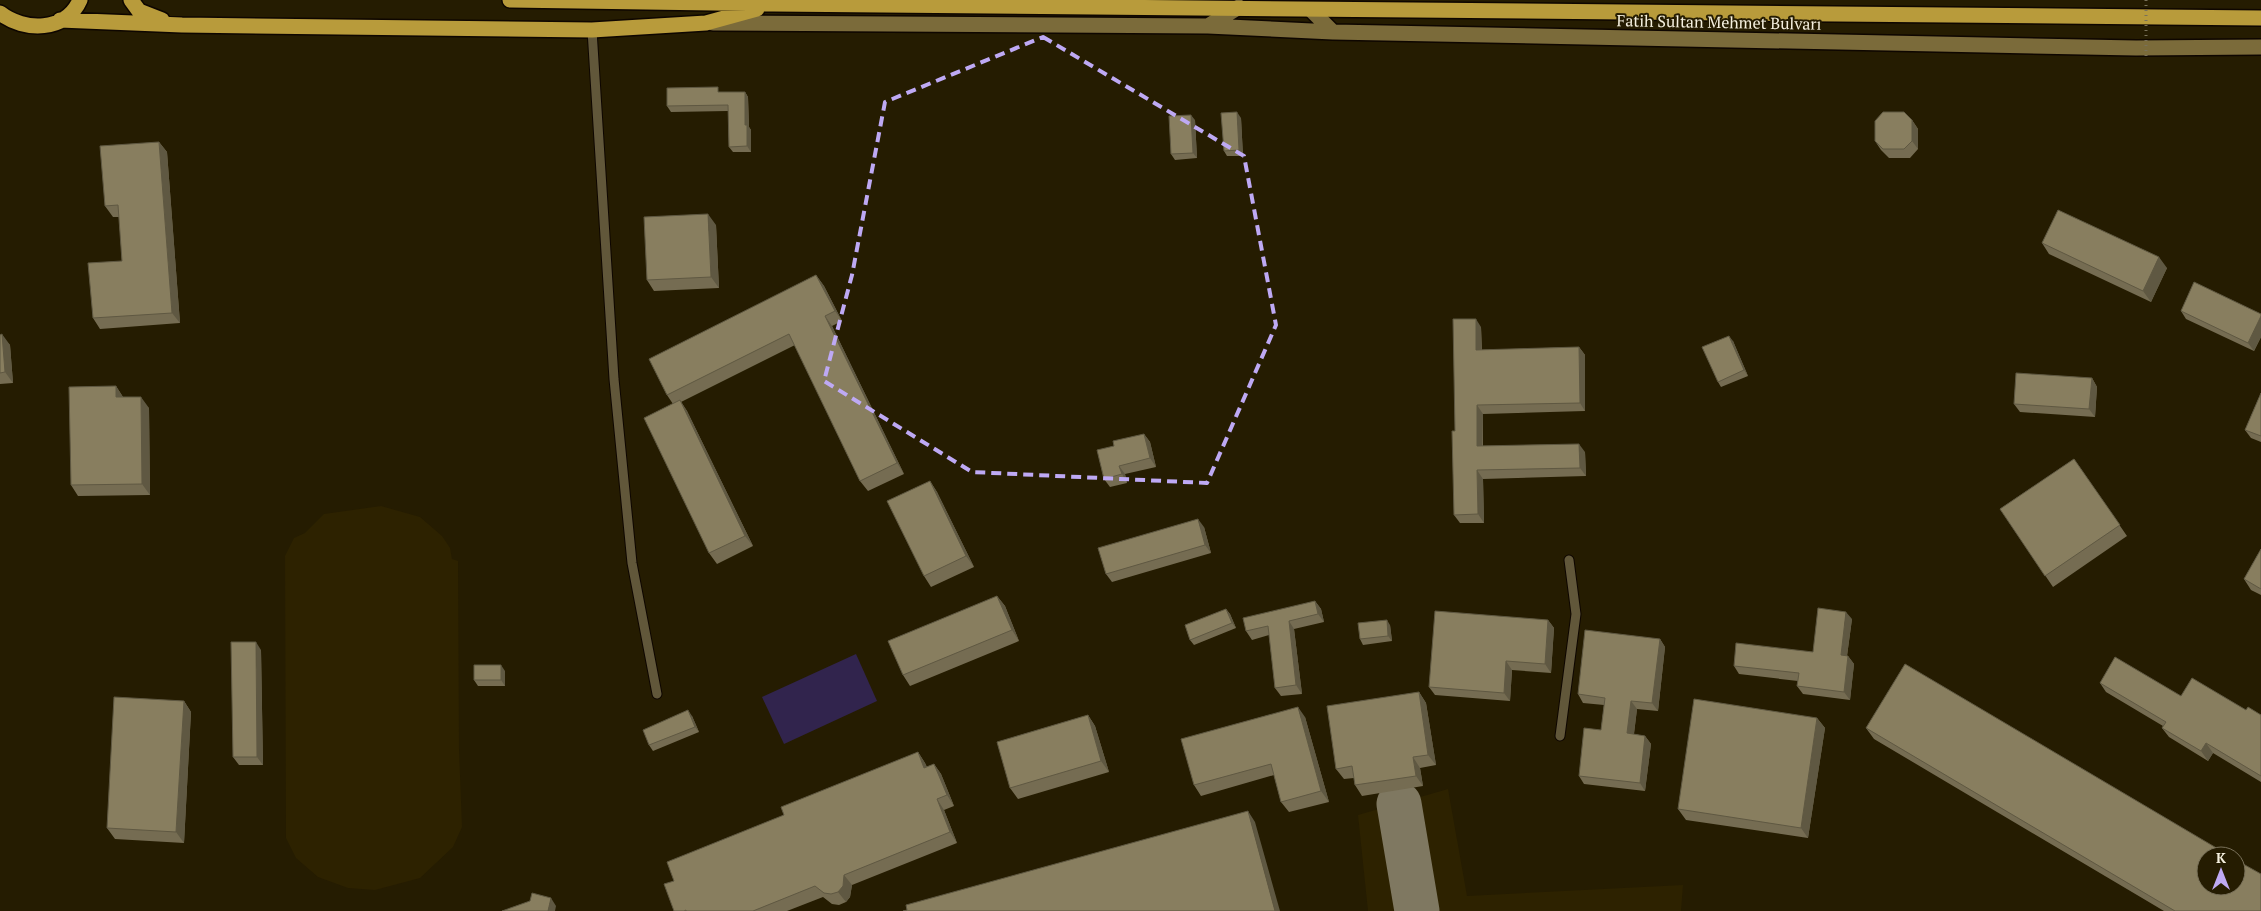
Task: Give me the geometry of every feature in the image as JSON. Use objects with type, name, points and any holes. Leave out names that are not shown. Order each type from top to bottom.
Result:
[{"type":"highway","points":[[3,18],[24,26],[39,27],[67,16],[80,0]]},
{"type":"highway","points":[[131,0],[138,11],[154,19],[182,25]]},
{"type":"highway","name":"Fatih Sultan Mehmet Bulvarı","points":[[510,0],[1239,7],[1310,10],[2261,18]]},
{"type":"highway","points":[[60,20],[182,25],[592,30],[706,23],[773,4]]},
{"type":"street","points":[[706,23],[1208,26],[1239,7]]},
{"type":"street","points":[[1310,10],[1333,32]]},
{"type":"street","name":"Fatih Sultan Mehmet Bulvarı","points":[[1208,26],[1333,32],[2141,53],[2261,47]]},
{"type":"lane","points":[[592,30],[614,379],[631,553],[657,694]]},
{"type":"lane","points":[[1560,736],[1576,614],[1569,560]]},
{"type":"path","points":[[2141,53],[2146,0]]},
{"type":"highlighted area","points":[[1043,37],[1244,156],[1276,325],[1207,483],[972,472],[824,381],[852,275],[885,102]]},
{"type":"shaded area","points":[[381,506],[420,517],[442,536],[450,548],[452,559],[458,561],[459,749],[462,827],[453,847],[420,878],[375,890],[348,888],[318,877],[296,858],[286,838],[285,556],[294,538],[305,533],[324,514]]},
{"type":"shaded area","points":[[856,654],[877,701],[784,744],[762,697]]},
{"type":"shaded area","points":[[1448,789],[1467,896],[1683,885],[1681,911],[1368,911],[1358,815]]},
{"type":"building","points":[[718,87],[718,92],[745,92],[747,146],[729,147],[728,105],[667,106],[667,88]]},
{"type":"building","points":[[1237,112],[1239,150],[1224,151],[1221,113]]},
{"type":"building","points":[[1883,112],[1904,112],[1912,120],[1912,141],[1904,149],[1883,149],[1875,141],[1875,121]]},
{"type":"building","points":[[1191,115],[1193,153],[1171,154],[1169,116]]},
{"type":"building","points":[[159,142],[172,313],[93,318],[88,263],[122,261],[118,205],[105,206],[100,146]]},
{"type":"building","points":[[2058,210],[2159,257],[2143,291],[2042,243]]},
{"type":"building","points":[[708,214],[711,277],[647,280],[644,217]]},
{"type":"building","points":[[816,275],[835,311],[825,316],[897,463],[860,481],[789,334],[667,395],[649,359]]},
{"type":"building","points":[[2194,282],[2261,314],[2248,343],[2181,311]]},
{"type":"building","points":[[1453,319],[1476,319],[1476,350],[1579,347],[1580,403],[1477,405],[1477,446],[1579,444],[1580,468],[1477,470],[1478,514],[1454,515],[1452,431],[1455,431]]},
{"type":"building","points":[[2,334],[5,372],[0,373],[0,335]]},
{"type":"building","points":[[1729,336],[1744,370],[1718,382],[1702,347]]},
{"type":"building","points":[[2016,373],[2092,378],[2089,409],[2014,404]]},
{"type":"building","points":[[116,386],[116,397],[141,397],[142,484],[71,485],[69,387]]},
{"type":"building","points":[[2261,393],[2261,436],[2245,430]]},
{"type":"building","points":[[680,400],[745,536],[709,553],[644,418]]},
{"type":"building","points":[[1144,434],[1150,458],[1119,466],[1122,474],[1104,479],[1097,450],[1114,446],[1113,441]]},
{"type":"building","points":[[2074,459],[2120,525],[2045,576],[2000,509]]},
{"type":"building","points":[[930,481],[966,556],[924,576],[887,501]]},
{"type":"building","points":[[1198,519],[1205,545],[1106,574],[1098,548]]},
{"type":"building","points":[[2261,549],[2261,589],[2244,579]]},
{"type":"building","points":[[997,596],[1012,630],[903,675],[888,641]]},
{"type":"building","points":[[1315,601],[1318,614],[1289,621],[1296,685],[1275,688],[1268,626],[1246,631],[1243,618]]},
{"type":"building","points":[[1818,608],[1846,612],[1841,655],[1848,656],[1844,692],[1797,686],[1799,673],[1734,666],[1736,643],[1813,652]]},
{"type":"building","points":[[1226,609],[1232,623],[1190,640],[1185,625]]},
{"type":"building","points":[[1435,611],[1548,620],[1545,664],[1506,661],[1504,693],[1429,687]]},
{"type":"building","points":[[1387,620],[1388,636],[1360,639],[1358,623]]},
{"type":"building","points":[[1585,630],[1660,639],[1652,703],[1631,701],[1627,733],[1645,736],[1640,783],[1579,776],[1584,728],[1601,730],[1605,698],[1578,694]]},
{"type":"building","points":[[231,642],[256,642],[257,757],[233,757]]},
{"type":"building","points":[[2115,657],[2181,696],[2192,678],[2246,710],[2248,707],[2261,715],[2261,776],[2206,743],[2201,751],[2162,728],[2166,722],[2100,683]]},
{"type":"building","points":[[1905,664],[2213,846],[2196,846],[2196,896],[2246,896],[2246,866],[2261,874],[2261,911],[2175,911],[1866,728]]},
{"type":"building","points":[[474,665],[501,665],[501,680],[474,680]]},
{"type":"building","points":[[1419,692],[1428,755],[1413,757],[1416,776],[1355,785],[1352,766],[1336,769],[1327,706]]},
{"type":"building","points":[[114,697],[184,701],[176,832],[107,828]]},
{"type":"building","points":[[1694,699],[1817,718],[1801,828],[1678,809]]},
{"type":"building","points":[[1298,707],[1321,791],[1281,802],[1271,764],[1194,785],[1181,739]]},
{"type":"building","points":[[688,710],[695,727],[649,745],[643,730]]},
{"type":"building","points":[[1088,715],[1101,761],[1010,788],[997,742]]},
{"type":"building","points":[[918,752],[924,768],[934,764],[947,795],[937,799],[950,832],[844,875],[843,886],[838,892],[824,893],[815,886],[753,911],[674,911],[664,884],[674,881],[667,862],[784,815],[781,807]]},
{"type":"building","points":[[1248,811],[1275,911],[903,911],[907,910],[906,905]]},
{"type":"building","points":[[532,893],[551,898],[548,911],[502,911],[530,901]]},
{"type":"taxiway","points":[[1399,804],[1417,911]]}]
